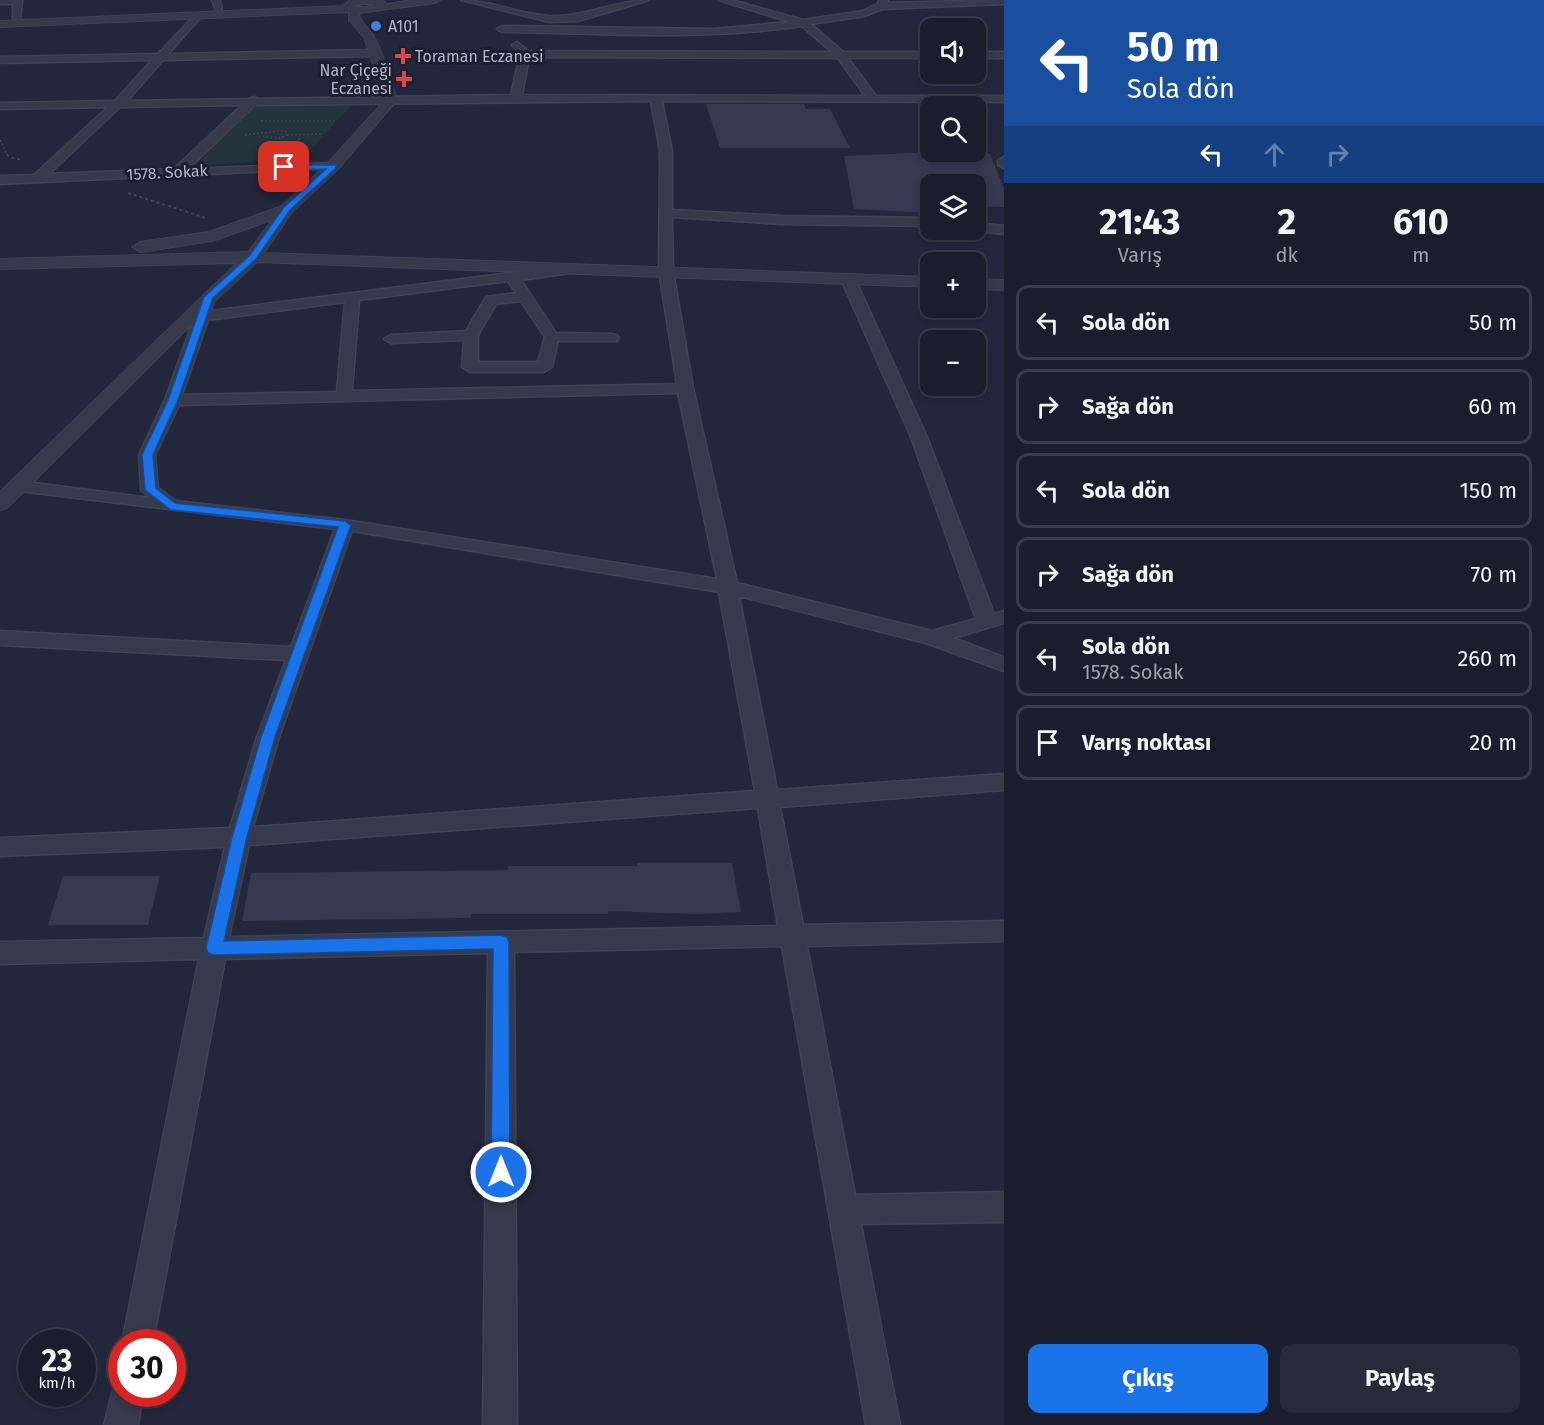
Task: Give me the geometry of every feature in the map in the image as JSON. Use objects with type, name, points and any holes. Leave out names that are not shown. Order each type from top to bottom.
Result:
[{"type":"street","points":[[0,1],[18,0],[17,18]]},
{"type":"street","points":[[1,24],[197,16],[435,0]]},
{"type":"street","points":[[465,0],[550,19],[578,18],[645,0]]},
{"type":"street","points":[[723,0],[804,23],[841,55],[873,99]]},
{"type":"street","points":[[497,22],[714,32],[763,29],[804,23],[865,12],[883,3],[1004,1]]},
{"type":"street","points":[[1,24],[17,18],[218,4],[354,5]]},
{"type":"street","points":[[366,32],[377,14],[376,4]]},
{"type":"street","points":[[354,5],[352,14],[355,22],[366,32],[391,100]]},
{"type":"street","points":[[486,5],[486,10],[525,54],[920,55]]},
{"type":"street","points":[[38,178],[119,103],[197,16]]},
{"type":"street","points":[[0,60],[374,53]]},
{"type":"street","points":[[516,98],[525,54]]},
{"type":"street","points":[[986,55],[1004,55]]},
{"type":"street","points":[[0,106],[254,100],[516,98],[1004,99]]},
{"type":"street","points":[[656,99],[666,152],[666,272],[685,388],[728,587],[883,1425]]},
{"type":"street","points":[[178,172],[254,100]]},
{"type":"street","points":[[0,504],[208,297],[253,257],[287,208],[333,166],[391,100]]},
{"type":"street","points":[[1004,160],[1004,165]]},
{"type":"street","name":"1578. Sokak","points":[[0,180],[333,166]]},
{"type":"street","points":[[140,247],[212,236],[287,208]]},
{"type":"street","points":[[666,213],[783,220],[920,222]]},
{"type":"street","points":[[986,228],[1004,230]]},
{"type":"street","points":[[0,252],[140,247],[230,249],[253,257]]},
{"type":"street","points":[[0,264],[46,261],[199,261],[253,257],[920,282]]},
{"type":"street","points":[[202,316],[580,268]]},
{"type":"street","points":[[512,277],[525,296],[552,337],[544,367],[470,367],[471,335],[491,300],[525,296]]},
{"type":"street","points":[[848,279],[919,437],[995,619],[932,638]]},
{"type":"street","points":[[986,284],[1004,285]]},
{"type":"street","points":[[171,506],[150,490],[147,455],[173,400],[208,297]]},
{"type":"street","points":[[344,395],[352,297]]},
{"type":"street","points":[[391,339],[471,335]]},
{"type":"street","points":[[552,337],[612,338]]},
{"type":"street","points":[[173,400],[685,388]]},
{"type":"street","points":[[19,486],[171,506],[345,525],[728,587],[932,638],[1004,664]]},
{"type":"street","points":[[140,1329],[214,948],[239,837],[268,737],[345,525]]},
{"type":"street","points":[[0,638],[298,654]]},
{"type":"street","points":[[0,847],[239,837],[768,801],[1004,782]]},
{"type":"street","points":[[0,953],[1004,931]]},
{"type":"street","points":[[500,1425],[501,942]]},
{"type":"street","points":[[843,1210],[1004,1207]]},
{"type":"street","points":[[121,1425],[124,1407]]},
{"type":"path","points":[[254,121],[334,121]]},
{"type":"path","points":[[311,129],[311,134]]},
{"type":"path","points":[[251,135],[254,130]]},
{"type":"path","points":[[287,135],[285,131],[279,130],[263,134],[264,137],[272,139],[287,135],[322,134]]},
{"type":"path","points":[[298,144],[300,134]]},
{"type":"path","points":[[251,161],[272,139]]},
{"type":"path","points":[[0,140],[9,157],[50,167]]},
{"type":"path","points":[[119,190],[238,228]]},
{"type":"shaded area","points":[[353,103],[307,154],[288,159],[195,166],[255,105]]},
{"type":"building","points":[[706,104],[804,104],[806,109],[830,109],[850,148],[720,148]]},
{"type":"building","points":[[920,153],[920,162],[986,162],[986,154],[990,154],[1004,188],[1004,207],[986,206],[986,174],[920,174],[920,212],[854,209],[844,156]]},
{"type":"building","points":[[637,863],[732,863],[741,912],[696,914],[608,911],[608,914],[471,914],[471,918],[242,921],[251,873],[508,870],[508,866],[637,866]]},
{"type":"building","points":[[63,876],[160,876],[148,925],[48,925]]},
{"type":"place","name":"A101","points":[[376,26]]},
{"type":"place","name":"Toraman Eczanesi","points":[[403,56]]},
{"type":"place","name":"Nar Çiçeği Eczanesi","points":[[404,79]]},
{"type":"route","points":[[284,167],[333,166],[287,208],[253,257],[208,297],[173,400],[147,455],[150,490],[171,506],[345,525],[268,737],[239,837],[214,948],[501,942],[501,1172]]}]
